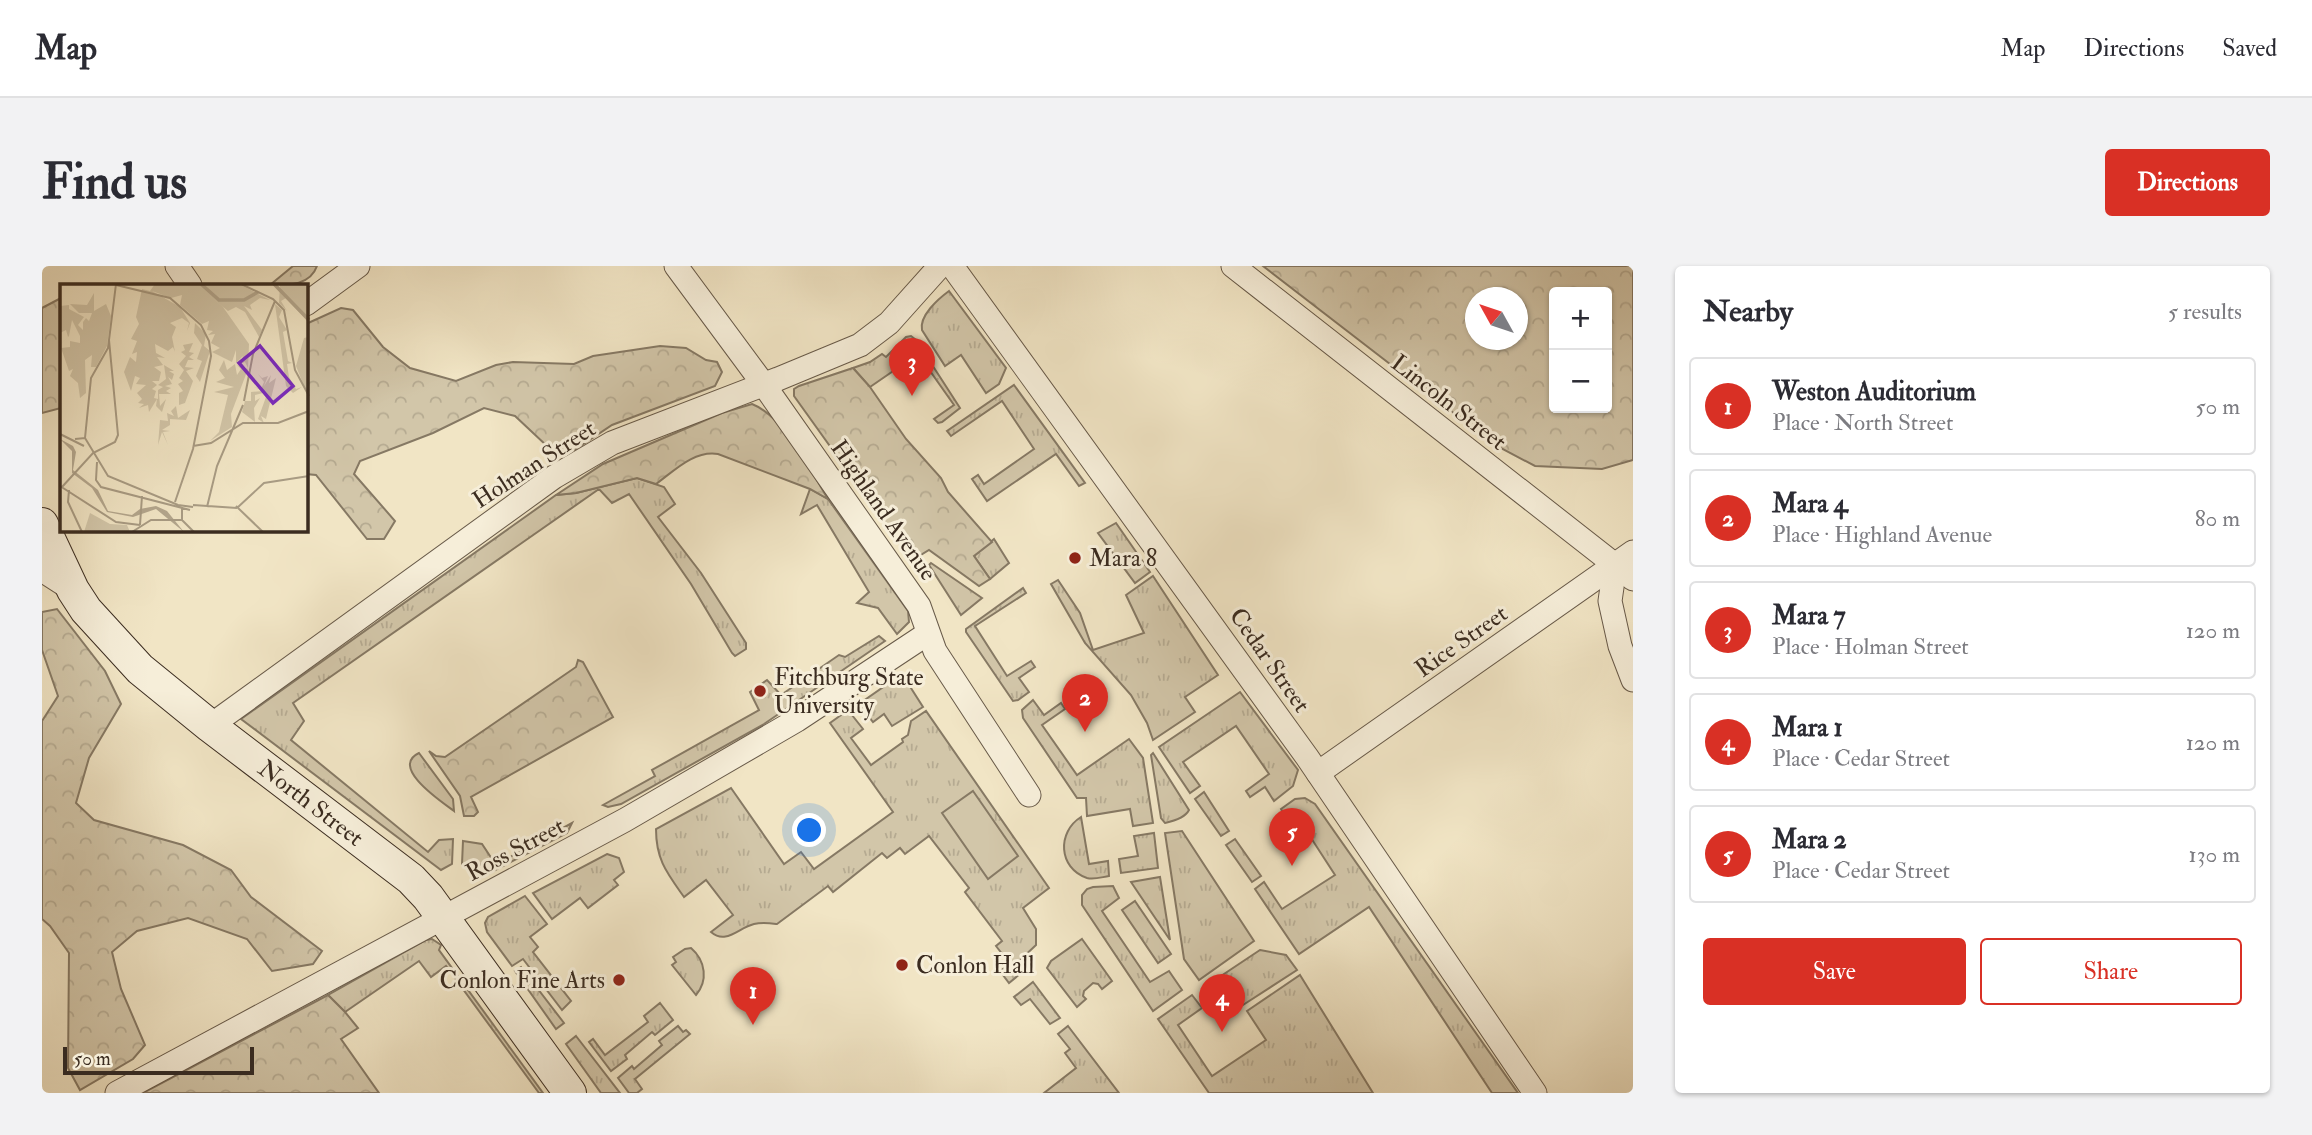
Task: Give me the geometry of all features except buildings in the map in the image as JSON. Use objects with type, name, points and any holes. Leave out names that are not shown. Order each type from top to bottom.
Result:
[{"type":"street","points":[[177,266],[189,284]]},
{"type":"street","points":[[308,303],[358,266]]},
{"type":"street","name":"Highland Avenue","points":[[676,266],[764,385],[919,606],[935,651],[1029,795]]},
{"type":"street","name":"Holman Street","points":[[210,726],[554,477],[612,443],[838,355],[871,338],[889,323],[940,266]]},
{"type":"street","name":"Cedar Street","points":[[952,266],[1318,773],[1535,1093]]},
{"type":"street","name":"Lincoln Street","points":[[1233,266],[1627,566]]},
{"type":"street","name":"North Street","points":[[42,524],[73,590],[94,620],[141,670],[411,879],[443,917],[570,1093]]},
{"type":"street","points":[[1627,566],[1610,601],[1620,646],[1633,680]]},
{"type":"street","name":"Rice Street","points":[[1318,773],[1627,566]]},
{"type":"street","points":[[42,570],[73,590]]},
{"type":"street","name":"Ross Street","points":[[117,1093],[589,840],[797,720],[927,634]]},
{"type":"green space","points":[[293,266],[317,266],[314,273],[304,281],[271,284]]},
{"type":"green space","points":[[1263,266],[1633,266],[1633,460],[1602,469],[1535,466],[1495,445]]},
{"type":"green space","points":[[949,291],[1006,368],[999,384],[986,393],[961,355],[945,366],[922,330],[926,314]]},
{"type":"green space","points":[[60,299],[60,408],[42,413],[42,308]]},
{"type":"green space","points":[[341,308],[353,310],[383,347],[410,368],[456,381],[496,365],[513,362],[574,364],[593,356],[660,346],[686,348],[706,360],[717,362],[722,372],[715,386],[612,425],[564,457],[548,447],[515,416],[484,408],[433,433],[360,461],[354,474],[395,521],[384,539],[367,539],[316,475],[308,474],[308,323]]},
{"type":"green space","points":[[911,336],[960,408],[942,422],[938,423],[934,419],[954,405],[918,354],[870,387],[853,368],[882,354],[886,357],[906,337]]},
{"type":"green space","points":[[853,368],[870,387],[906,439],[941,478],[948,492],[992,542],[974,556],[990,579],[979,586],[929,550],[919,556],[900,544],[794,396],[794,389],[799,386]]},
{"type":"green space","points":[[1014,385],[1085,483],[1079,486],[1056,454],[987,501],[972,479],[978,475],[984,484],[1034,449],[1002,401],[951,436],[947,431]]},
{"type":"green space","points":[[752,404],[775,420],[786,432],[828,499],[810,489],[718,454],[693,458],[656,484],[637,478],[576,493],[556,495],[603,464],[722,413]]},
{"type":"green space","points":[[637,478],[664,487],[675,504],[658,517],[701,573],[746,643],[746,649],[735,656],[732,653],[691,584],[629,494],[612,503],[599,489],[293,703],[304,721],[291,740],[428,852],[439,840],[453,839],[452,864],[441,870],[241,719],[556,495],[576,493]]},
{"type":"green space","points":[[810,489],[828,499],[908,611],[909,622],[897,634],[878,608],[857,603],[869,592],[817,505],[801,514]]},
{"type":"green space","points":[[1116,523],[1150,572],[1135,583],[1098,533]]},
{"type":"green space","points":[[994,539],[1009,563],[990,579],[974,556]]},
{"type":"green space","points":[[931,563],[982,598],[961,615],[929,565]]},
{"type":"green space","points":[[1153,576],[1218,675],[1185,697],[1195,712],[1153,740],[1131,695],[1085,643],[1051,584],[1058,580],[1080,613],[1093,650],[1144,633],[1126,595]]},
{"type":"green space","points":[[1023,588],[1026,593],[975,626],[1007,676],[1031,661],[1035,667],[1019,678],[1029,692],[1013,701],[966,629]]},
{"type":"green space","points":[[57,609],[105,671],[121,704],[89,758],[76,803],[94,820],[183,845],[231,870],[251,897],[322,951],[313,964],[272,971],[247,939],[188,918],[137,931],[112,952],[121,989],[145,1045],[133,1059],[80,1090],[68,1068],[69,953],[42,919],[42,721],[58,696],[42,650],[42,612]]},
{"type":"green space","points":[[879,636],[885,641],[764,724],[621,804],[608,807],[603,805],[655,776],[652,770],[759,710],[750,692],[767,680],[781,695],[839,655],[845,657]]},
{"type":"green space","points":[[578,660],[583,662],[613,717],[471,797],[478,812],[474,816],[464,816],[460,796],[429,751],[436,756],[445,757],[576,667]]},
{"type":"green space","points":[[902,674],[923,707],[892,726],[884,714],[873,722],[859,704]]},
{"type":"green space","points":[[1240,692],[1298,770],[1293,786],[1274,801],[1265,787],[1250,797],[1246,791],[1269,774],[1236,726],[1183,762],[1200,786],[1190,793],[1159,747]]},
{"type":"green space","points":[[1033,700],[1044,715],[1061,703],[1065,709],[1042,725],[1077,775],[1129,739],[1143,758],[1153,823],[1133,826],[1130,809],[1087,816],[1086,798],[1077,798],[1023,718],[1022,710]]},
{"type":"green space","points":[[848,710],[863,729],[851,738],[871,765],[903,742],[902,739],[908,735],[911,721],[926,711],[1049,888],[1023,908],[1036,929],[1036,945],[1019,961],[1026,969],[1009,983],[1000,971],[1010,964],[996,946],[1002,941],[965,892],[969,888],[929,836],[905,854],[900,848],[887,858],[882,853],[833,892],[828,886],[777,924],[754,924],[722,937],[711,932],[733,915],[706,880],[684,897],[668,873],[660,858],[656,829],[731,788],[784,864],[801,852],[814,869],[893,812],[830,723]]},
{"type":"green space","points":[[419,753],[453,799],[454,811],[414,775],[410,767],[411,759]]},
{"type":"green space","points":[[1153,753],[1189,810],[1182,817],[1165,823],[1161,818],[1151,755]]},
{"type":"green space","points":[[973,791],[1018,856],[988,879],[942,813]]},
{"type":"green space","points":[[1204,792],[1229,831],[1221,836],[1195,799]]},
{"type":"green space","points":[[1305,798],[1315,804],[1518,1093],[1492,1093],[1369,907],[1299,954],[1255,889],[1264,882],[1282,909],[1335,875],[1302,824],[1279,838],[1275,833],[1289,823],[1281,809],[1295,799]]},
{"type":"green space","points":[[1081,817],[1089,864],[1108,861],[1109,876],[1087,878],[1077,873],[1066,858],[1064,849],[1068,831]]},
{"type":"green space","points":[[572,823],[567,833],[478,879],[477,875]]},
{"type":"green space","points":[[1182,831],[1254,941],[1199,980],[1184,959],[1165,833]]},
{"type":"green space","points":[[1154,833],[1158,868],[1121,873],[1119,859],[1138,856],[1134,836]]},
{"type":"green space","points":[[1235,839],[1261,876],[1252,882],[1226,845]]},
{"type":"green space","points":[[463,841],[482,844],[492,859],[472,869],[462,864]]},
{"type":"green space","points":[[607,854],[619,858],[624,872],[614,880],[618,885],[588,908],[580,898],[552,919],[533,893]]},
{"type":"green space","points":[[1160,877],[1170,940],[1131,882]]},
{"type":"green space","points":[[1113,886],[1119,898],[1102,911],[1150,982],[1169,971],[1182,990],[1153,1011],[1082,905],[1082,895],[1087,889]]},
{"type":"green space","points":[[525,896],[547,924],[530,937],[538,947],[533,952],[571,1001],[562,1010],[523,959],[512,966],[487,932],[485,923],[488,917]]},
{"type":"green space","points":[[1135,901],[1171,954],[1158,963],[1122,910]]},
{"type":"green space","points":[[432,939],[441,945],[439,950],[543,1093],[539,1093],[446,966],[431,977],[419,961],[345,1012],[328,995]]},
{"type":"green space","points":[[1082,939],[1112,981],[1102,989],[1093,983],[1084,991],[1083,996],[1086,999],[1077,1007],[1047,968],[1051,961]]},
{"type":"green space","points":[[691,948],[700,959],[704,971],[702,984],[696,995],[672,965],[676,962],[673,957]]},
{"type":"green space","points":[[1260,950],[1286,955],[1297,970],[1243,1005],[1232,989],[1212,1002],[1203,988]]},
{"type":"green space","points":[[521,967],[564,1023],[556,1029],[515,971]]},
{"type":"green space","points":[[1300,975],[1373,1093],[1209,1093],[1158,1019],[1192,995],[1202,1008],[1178,1025],[1212,1076],[1266,1040],[1247,1011]]},
{"type":"green space","points":[[1033,982],[1060,1018],[1050,1024],[1030,999],[1021,1005],[1014,997]]},
{"type":"green space","points":[[328,995],[358,1028],[341,1039],[379,1093],[143,1093]]},
{"type":"green space","points":[[660,1003],[673,1020],[655,1035],[652,1032],[625,1055],[627,1059],[611,1071],[589,1042],[593,1039],[605,1055],[648,1022],[644,1016]]},
{"type":"green space","points":[[678,1026],[683,1032],[686,1030],[690,1034],[635,1079],[642,1089],[637,1093],[629,1093],[618,1078],[632,1066],[634,1069],[662,1045],[659,1041]]},
{"type":"green space","points":[[1068,1026],[1119,1093],[1044,1093],[1076,1068],[1065,1053],[1070,1049],[1058,1034]]},
{"type":"green space","points":[[576,1036],[620,1093],[601,1093],[566,1044]]},
{"type":"place","name":"Mara 7","points":[[912,396]]},
{"type":"place","name":"Mara 8","points":[[1075,558]]},
{"type":"place","name":"Fitchburg State University","points":[[760,691]]},
{"type":"place","name":"Mara 4","points":[[1085,732]]},
{"type":"place","name":"Mara 2","points":[[1292,866]]},
{"type":"place","name":"Conlon Hall","points":[[902,965]]},
{"type":"place","name":"Conlon Fine Arts","points":[[619,980]]},
{"type":"place","name":"Weston Auditorium","points":[[753,1025]]},
{"type":"place","name":"Mara 1","points":[[1222,1032]]}]
